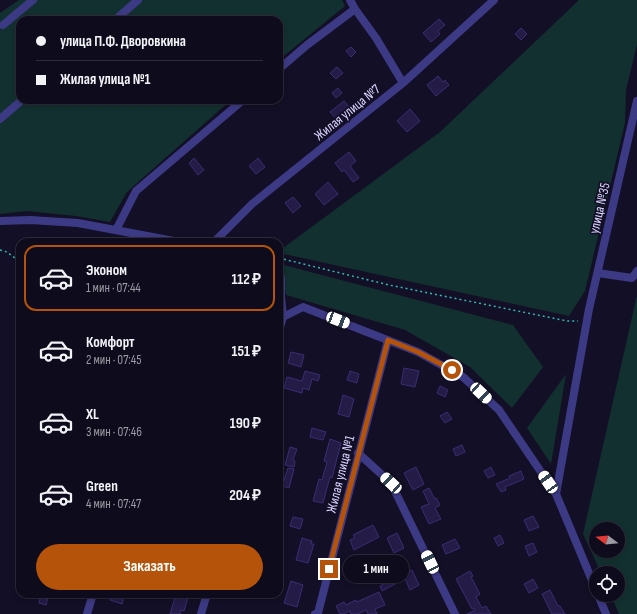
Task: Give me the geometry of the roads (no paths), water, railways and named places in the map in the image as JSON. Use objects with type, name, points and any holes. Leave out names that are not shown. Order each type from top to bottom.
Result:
[{"type":"street","points":[[3,24],[33,0]]},
{"type":"street","points":[[120,16],[138,0]]},
{"type":"street","points":[[350,0],[376,38],[403,83]]},
{"type":"street","name":"Жилая улица №7","points":[[218,238],[252,204],[403,83],[494,0]]},
{"type":"street","points":[[283,66],[307,45],[355,9]]},
{"type":"street","name":"улица №35","points":[[556,494],[587,322],[637,101]]},
{"type":"street","points":[[0,119],[17,104]]},
{"type":"street","points":[[116,230],[136,191],[238,104]]},
{"type":"street","points":[[0,221],[30,220],[78,223],[158,238]]},
{"type":"street","points":[[598,273],[632,278],[637,271]]},
{"type":"street","points":[[283,315],[303,307],[418,352],[463,377],[499,410],[556,494],[589,573]]},
{"type":"street","name":"Жилая улица №1","points":[[317,614],[388,340]]},
{"type":"street","points":[[358,453],[391,483],[455,614]]},
{"type":"street","points":[[88,614],[92,598]]},
{"type":"street","points":[[201,614],[206,598]]},
{"type":"street","points":[[601,602],[606,614]]}]
